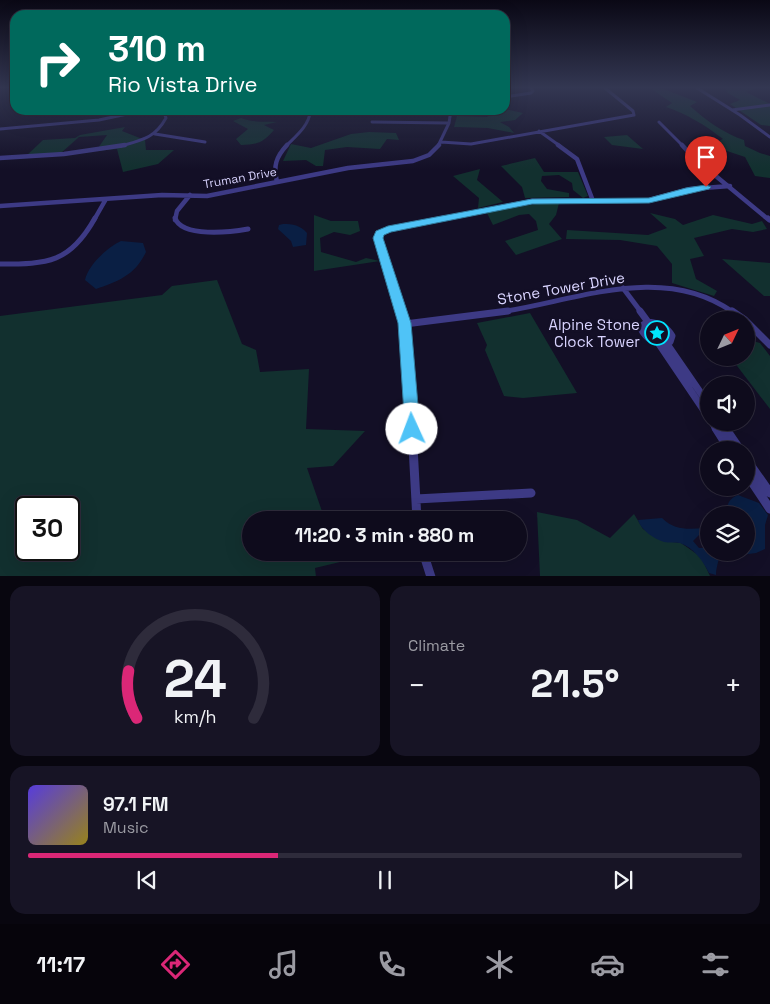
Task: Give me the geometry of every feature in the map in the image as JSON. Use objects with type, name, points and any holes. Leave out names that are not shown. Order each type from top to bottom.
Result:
[{"type":"street","points":[[0,129],[99,120],[122,115]]},
{"type":"street","points":[[0,158],[109,150],[132,144],[155,134],[166,124],[165,115]]},
{"type":"street","points":[[277,182],[273,174],[278,156],[283,148],[306,126],[311,115]]},
{"type":"street","name":"Truman Drive","points":[[0,206],[162,195],[214,195],[361,166],[413,161],[433,153],[441,142],[450,115]]},
{"type":"street","points":[[441,142],[471,144],[634,115]]},
{"type":"street","points":[[739,115],[770,137]]},
{"type":"street","points":[[372,122],[449,123]]},
{"type":"street","points":[[659,122],[694,158],[770,220]]},
{"type":"street","points":[[539,131],[577,159],[593,201]]},
{"type":"street","points":[[155,134],[205,142]]},
{"type":"street","points":[[417,511],[411,398],[404,324],[378,238],[382,231],[532,201],[649,200],[690,190],[730,186]]},
{"type":"street","points":[[190,195],[177,211],[174,220],[183,228],[203,231],[237,232],[248,229]]},
{"type":"street","points":[[0,264],[37,263],[67,252],[77,244],[106,199]]},
{"type":"street","name":"Stone Tower Drive","points":[[404,324],[537,306],[595,292],[623,288],[668,287],[690,291],[723,304],[733,311]]},
{"type":"street","points":[[623,288],[648,322],[663,326],[670,333],[672,340],[663,344]]},
{"type":"street","points":[[648,322],[640,327],[642,333],[649,340],[663,344],[700,393]]},
{"type":"street","name":"Stone Tower Drive","points":[[755,329],[770,345]]},
{"type":"street","points":[[663,344],[700,404]]},
{"type":"street","points":[[755,472],[770,493]]},
{"type":"street","points":[[755,486],[770,509]]},
{"type":"street","points":[[416,499],[532,493]]},
{"type":"street","points":[[425,561],[431,576]]},
{"type":"green space","points":[[489,115],[521,115],[515,120],[500,122],[509,127],[514,133],[488,128],[454,127],[457,116],[487,117]]},
{"type":"green space","points":[[685,115],[701,115],[722,130],[744,140],[745,146],[770,156],[770,178],[755,176],[745,157],[709,145],[723,139],[696,120]]},
{"type":"green space","points":[[746,115],[770,115],[770,126],[761,125]]},
{"type":"green space","points":[[241,118],[254,121],[277,122],[264,125],[274,130],[263,140],[241,145],[236,139],[248,129],[233,121]]},
{"type":"green space","points":[[125,127],[122,131],[145,140],[146,150],[174,150],[158,164],[123,172],[117,149],[96,151],[107,135],[79,137],[61,153],[26,156],[43,140],[75,138],[80,135]]},
{"type":"green space","points":[[369,132],[396,133],[399,140],[387,139],[380,149],[347,147],[325,150],[323,166],[316,166],[306,160],[283,161],[291,144],[311,148],[351,134]]},
{"type":"green space","points":[[627,135],[643,149],[612,145],[604,137]]},
{"type":"green space","points":[[535,158],[544,172],[578,172],[588,196],[583,198],[573,190],[572,183],[559,175],[542,176],[541,181],[547,189],[569,193],[569,197],[525,198],[522,187],[501,166]]},
{"type":"green space","points":[[480,169],[477,180],[503,202],[478,208],[479,198],[453,176]]},
{"type":"green space","points":[[544,203],[559,203],[556,215],[549,224],[562,239],[516,255],[505,241],[538,230],[536,221],[529,214],[519,215],[493,225],[486,211]]},
{"type":"green space","points":[[650,213],[675,219],[683,225],[713,215],[752,224],[762,221],[767,229],[753,232],[732,229],[694,238],[704,256],[690,259],[696,279],[717,291],[714,296],[672,283],[672,264],[657,246],[620,240],[566,239],[567,230],[648,235],[667,228]]},
{"type":"green space","points":[[314,215],[331,221],[358,221],[360,231],[350,235],[334,232],[320,238],[321,252],[356,262],[366,258],[380,261],[314,271]]},
{"type":"green space","points":[[722,259],[770,263],[770,296],[764,296]]},
{"type":"green space","points":[[217,280],[242,344],[256,350],[260,372],[309,369],[306,429],[365,431],[333,466],[307,468],[322,511],[242,511],[242,561],[340,562],[315,568],[316,576],[0,576],[0,316],[162,295],[172,286]]},
{"type":"green space","points":[[530,313],[577,393],[523,398],[504,396],[485,350],[487,345],[477,323]]},
{"type":"green space","points":[[755,342],[760,343],[770,356],[770,409],[755,389],[755,376],[745,376],[737,366],[755,366]]},
{"type":"green space","points":[[537,512],[577,520],[610,538],[634,514],[643,529],[664,541],[681,543],[700,556],[700,561],[703,561],[710,576],[540,576]]},
{"type":"water","points":[[283,224],[302,228],[307,233],[306,245],[293,247],[291,241],[278,229],[279,225]]},
{"type":"water","points":[[121,241],[143,243],[146,252],[142,260],[126,276],[96,289],[85,280],[90,268],[99,257]]},
{"type":"water","points":[[741,496],[759,503],[768,515],[765,525],[765,549],[755,553],[755,506],[728,506],[732,498]]},
{"type":"water","points":[[662,518],[677,527],[700,528],[700,534],[693,541],[700,548],[700,559],[685,545],[664,542],[648,534],[638,520]]},
{"type":"water","points":[[702,561],[718,561],[716,575],[709,573]]},
{"type":"place","name":"Alpine Stone Clock Tower","points":[[657,333]]},
{"type":"route","points":[[412,429],[404,323],[378,238],[382,231],[532,201],[649,200],[666,197],[686,190],[706,187]]}]
